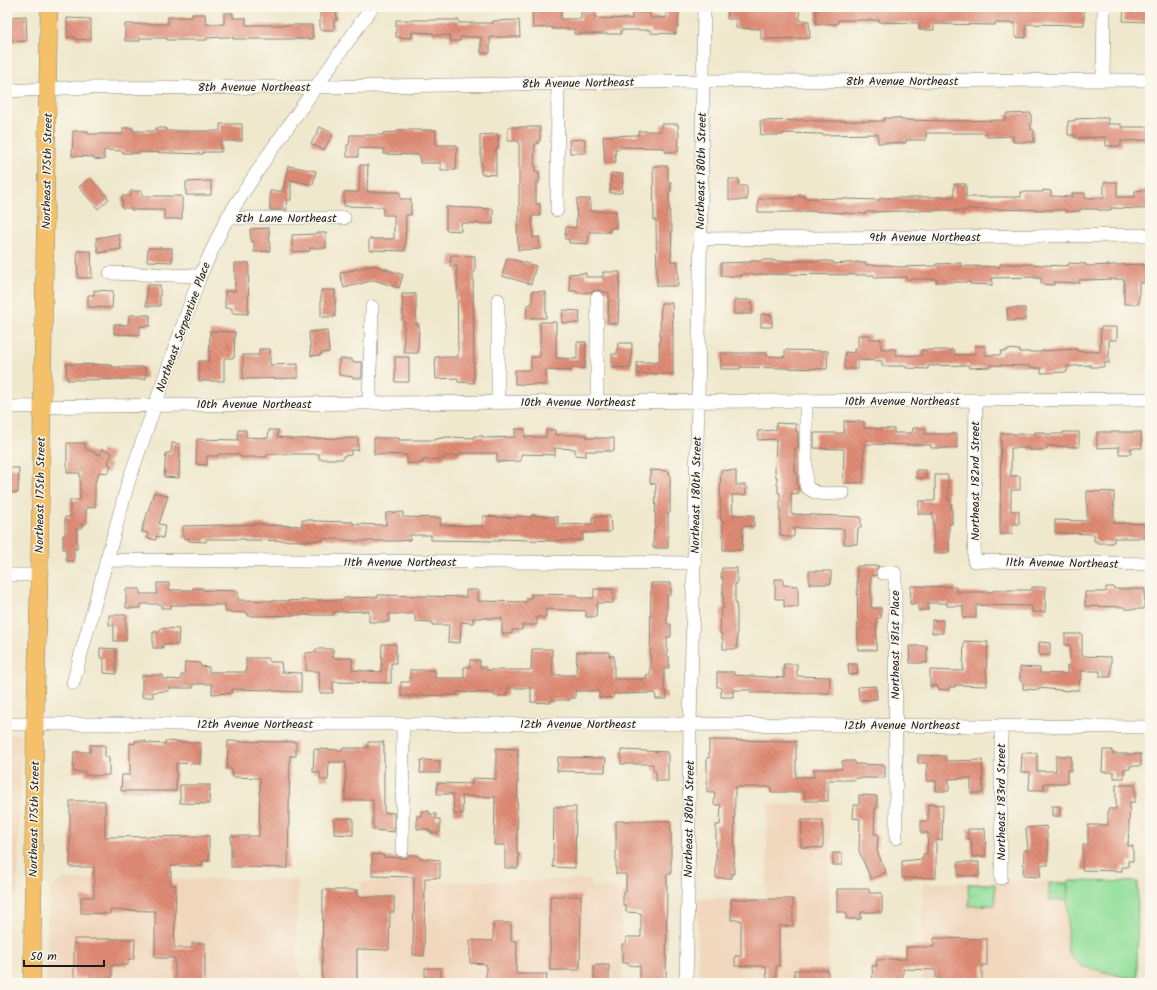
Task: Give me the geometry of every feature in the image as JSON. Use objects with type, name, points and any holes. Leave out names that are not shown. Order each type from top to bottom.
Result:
[{"type":"main road","name":"Northeast 175th Street","points":[[32,983],[35,724],[49,7]]},
{"type":"street","name":"Northeast Serpentine Place","points":[[73,683],[128,483],[154,404],[200,276],[227,218],[266,158],[372,7]]},
{"type":"street","name":"Northeast 180th Street","points":[[686,983],[690,724],[698,402],[704,7]]},
{"type":"street","points":[[1103,80],[1104,7]]},
{"type":"street","name":"8th Avenue Northeast","points":[[7,90],[703,81],[1150,80]]},
{"type":"street","points":[[557,210],[558,83]]},
{"type":"street","name":"8th Lane Northeast","points":[[227,218],[344,218]]},
{"type":"street","name":"9th Avenue Northeast","points":[[700,239],[1150,235]]},
{"type":"street","points":[[110,274],[200,276]]},
{"type":"street","points":[[597,298],[597,402]]},
{"type":"street","points":[[498,300],[498,402]]},
{"type":"street","points":[[369,403],[372,307]]},
{"type":"street","name":"10th Avenue Northeast","points":[[7,407],[154,404],[1150,399]]},
{"type":"street","name":"Northeast 182nd Street","points":[[974,561],[976,400]]},
{"type":"street","points":[[806,401],[806,486],[812,492],[820,494],[842,493]]},
{"type":"street","name":"11th Avenue Northeast","points":[[106,560],[695,563]]},
{"type":"street","name":"11th Avenue Northeast","points":[[974,561],[1150,564]]},
{"type":"street","name":"Northeast 181st Place","points":[[889,573],[896,725],[896,838]]},
{"type":"street","points":[[7,575],[39,575]]},
{"type":"street","name":"12th Avenue Northeast","points":[[7,724],[690,724],[1150,727]]},
{"type":"street","points":[[402,724],[402,850]]},
{"type":"street","name":"Northeast 183rd Street","points":[[1000,725],[1000,878]]},
{"type":"shaded area","points":[[7,734],[21,734],[18,895],[7,896]]},
{"type":"shaded area","points":[[768,804],[830,805],[828,983],[698,983],[698,898],[766,899]]},
{"type":"shaded area","points":[[63,879],[298,880],[296,957],[300,973],[309,983],[45,983],[49,889]]},
{"type":"shaded area","points":[[591,880],[591,888],[622,888],[622,983],[359,983],[361,882]]},
{"type":"shaded area","points":[[1068,881],[1138,882],[1137,983],[922,983],[923,883]]},
{"type":"green space","points":[[1068,881],[1138,882],[1137,978],[1125,977],[1081,966],[1072,958],[1067,949]]},
{"type":"green space","points":[[1049,883],[1068,883],[1067,900],[1049,900]]},
{"type":"green space","points":[[968,884],[995,884],[995,905],[969,906]]},
{"type":"building","points":[[320,7],[336,7],[337,20],[334,20],[334,30],[320,30]]},
{"type":"building","points":[[532,7],[561,7],[561,19],[581,19],[581,12],[595,12],[595,18],[632,19],[632,12],[650,12],[650,18],[666,18],[666,7],[679,7],[678,27],[676,27],[676,34],[651,33],[651,30],[621,30],[621,34],[574,34],[574,29],[552,29],[552,27],[533,28]]},
{"type":"building","points":[[728,7],[799,7],[800,21],[809,21],[810,38],[761,39],[761,29],[736,28],[736,19],[727,19]]},
{"type":"building","points":[[831,7],[934,7],[973,9],[1001,7],[1084,8],[1084,25],[1026,24],[1026,38],[1015,37],[1015,23],[995,23],[995,25],[934,24],[934,30],[919,30],[919,23],[879,22],[880,20],[838,20],[838,24],[816,24],[816,9],[831,9]]},
{"type":"building","points":[[1124,7],[1147,7],[1146,22],[1123,21]]},
{"type":"building","points":[[224,13],[233,13],[233,18],[246,18],[246,25],[312,25],[313,39],[233,39],[233,37],[224,37],[207,38],[207,40],[140,38],[140,41],[125,41],[125,24],[168,24],[168,17],[192,17],[192,14],[205,14],[206,24],[224,24]]},
{"type":"building","points":[[26,16],[27,41],[8,42],[7,17]]},
{"type":"building","points":[[67,18],[91,19],[91,40],[67,37]]},
{"type":"building","points":[[396,20],[459,20],[459,23],[493,23],[493,21],[519,20],[520,37],[490,37],[490,53],[481,53],[481,37],[460,37],[460,41],[450,41],[450,35],[433,35],[433,33],[412,32],[412,38],[396,37]]},
{"type":"building","points":[[1031,113],[1031,130],[1034,130],[1034,142],[1013,142],[1013,136],[987,137],[987,133],[926,133],[926,140],[906,140],[906,143],[878,143],[878,134],[822,135],[783,133],[783,135],[761,135],[760,121],[884,121],[884,118],[900,118],[900,120],[945,121],[1006,120],[1006,114]]},
{"type":"building","points":[[1108,118],[1108,124],[1121,124],[1121,127],[1150,127],[1150,140],[1121,141],[1121,146],[1106,146],[1106,137],[1075,138],[1075,135],[1068,135],[1068,121],[1075,121],[1075,119]]},
{"type":"building","points":[[220,124],[242,124],[242,141],[221,141],[221,152],[203,152],[203,154],[123,153],[123,151],[104,150],[104,160],[94,159],[94,157],[72,156],[73,131],[88,131],[88,134],[123,134],[123,128],[133,128],[133,131],[156,131],[156,128],[166,128],[166,131],[220,131]]},
{"type":"building","points":[[661,124],[678,124],[678,152],[665,152],[665,148],[620,147],[620,149],[615,149],[616,162],[605,163],[603,136],[638,135],[639,131],[661,131]]},
{"type":"building","points":[[320,127],[332,133],[332,136],[324,150],[311,144]]},
{"type":"building","points":[[508,127],[540,127],[540,141],[538,141],[538,144],[535,144],[534,166],[536,166],[535,172],[539,172],[539,183],[536,183],[536,204],[540,204],[540,216],[532,216],[533,238],[539,237],[540,249],[518,250],[517,222],[519,222],[519,141],[508,141]]},
{"type":"building","points":[[398,130],[436,130],[436,145],[457,145],[456,170],[441,170],[441,163],[420,163],[420,155],[384,154],[384,149],[358,148],[358,157],[347,157],[347,145],[349,145],[350,135],[383,135],[383,133],[398,132]]},
{"type":"building","points":[[498,134],[498,149],[496,149],[496,175],[481,174],[480,135]]},
{"type":"building","points":[[585,139],[585,153],[570,153],[569,140]]},
{"type":"building","points":[[360,165],[368,165],[367,192],[400,192],[400,199],[411,199],[411,215],[406,215],[405,251],[369,250],[369,239],[394,239],[394,215],[383,215],[383,207],[344,206],[344,192],[359,192]]},
{"type":"building","points":[[288,166],[316,171],[313,185],[291,180],[291,200],[286,200],[287,210],[270,210],[270,191],[283,191]]},
{"type":"building","points":[[653,166],[668,166],[668,182],[671,182],[671,191],[669,192],[670,225],[672,225],[671,261],[678,261],[678,286],[657,286]]},
{"type":"building","points":[[611,173],[623,174],[622,193],[610,193]]},
{"type":"building","points":[[90,178],[109,199],[98,209],[79,187]]},
{"type":"building","points":[[729,179],[739,179],[739,186],[747,186],[747,200],[729,200]]},
{"type":"building","points":[[211,181],[211,195],[186,195],[186,182]]},
{"type":"building","points":[[1104,182],[1117,182],[1117,197],[1135,197],[1135,191],[1147,190],[1147,209],[1080,209],[1080,211],[1066,212],[1066,210],[966,209],[966,211],[942,210],[866,212],[866,214],[806,211],[758,212],[758,199],[795,198],[795,196],[805,196],[805,198],[880,200],[880,198],[954,197],[954,184],[966,184],[966,197],[1021,197],[1021,192],[1043,192],[1043,190],[1051,191],[1051,196],[1072,197],[1072,193],[1085,193],[1085,198],[1104,198]]},
{"type":"building","points":[[131,191],[142,191],[142,196],[182,196],[182,219],[164,219],[164,210],[131,210],[131,208],[122,208],[122,196],[131,196]]},
{"type":"building","points":[[577,199],[590,199],[590,211],[616,211],[616,228],[610,228],[610,232],[589,232],[588,244],[569,243],[569,239],[565,239],[566,227],[576,228]]},
{"type":"building","points":[[446,207],[493,209],[493,224],[461,223],[461,231],[446,230]]},
{"type":"building","points":[[269,228],[270,251],[254,252],[254,241],[251,242],[250,229]]},
{"type":"building","points":[[326,233],[326,248],[310,248],[310,251],[292,252],[292,235]]},
{"type":"building","points":[[119,234],[121,249],[98,253],[96,238]]},
{"type":"building","points":[[148,248],[172,248],[172,262],[147,261]]},
{"type":"building","points":[[77,251],[91,251],[92,278],[78,278]]},
{"type":"building","points":[[451,255],[475,256],[475,272],[473,272],[474,383],[458,382],[458,378],[436,379],[435,357],[458,357],[457,266],[450,266]]},
{"type":"building","points":[[507,258],[536,266],[531,284],[502,276]]},
{"type":"building","points":[[761,260],[828,261],[834,262],[834,264],[859,262],[866,263],[866,265],[889,265],[896,267],[936,266],[936,264],[961,263],[961,266],[1000,267],[1000,264],[1063,266],[1069,265],[1069,263],[1086,264],[1086,266],[1143,264],[1143,267],[1146,266],[1147,283],[1139,283],[1139,304],[1124,304],[1124,279],[1079,280],[1079,283],[1054,282],[1054,285],[1041,284],[1041,278],[1034,278],[1035,277],[992,278],[992,285],[970,284],[970,282],[936,282],[936,279],[906,279],[906,277],[874,278],[874,275],[742,274],[742,276],[721,276],[721,263],[751,262]]},
{"type":"building","points":[[235,263],[249,263],[248,314],[232,313],[232,308],[225,308],[225,291],[235,291]]},
{"type":"building","points":[[374,265],[403,275],[399,288],[374,280],[344,288],[340,273]]},
{"type":"building","points":[[603,272],[620,272],[618,324],[608,323],[609,292],[597,290],[586,293],[577,293],[577,291],[570,291],[569,274],[586,273],[586,277],[603,277]]},
{"type":"building","points":[[147,285],[160,285],[160,306],[146,306]]},
{"type":"building","points":[[94,290],[113,291],[112,308],[88,307],[88,295],[94,295]]},
{"type":"building","points":[[321,290],[335,290],[335,317],[321,317]]},
{"type":"building","points":[[532,291],[546,292],[546,318],[526,318],[527,305],[532,304]]},
{"type":"building","points":[[402,294],[416,294],[416,324],[419,324],[418,353],[404,353]]},
{"type":"building","points":[[734,300],[752,300],[752,314],[734,314]]},
{"type":"building","points":[[661,303],[672,303],[673,374],[637,374],[637,362],[659,362]]},
{"type":"building","points":[[1007,308],[1025,308],[1025,320],[1008,321]]},
{"type":"building","points":[[563,310],[580,311],[579,323],[562,323]]},
{"type":"building","points":[[761,314],[772,315],[772,327],[761,327]]},
{"type":"building","points":[[129,315],[150,315],[150,326],[140,326],[140,335],[114,334],[114,324],[128,325]]},
{"type":"building","points":[[540,322],[556,322],[556,358],[577,359],[577,342],[586,342],[585,368],[571,368],[571,371],[546,370],[546,385],[515,384],[515,370],[531,370],[531,357],[540,357]]},
{"type":"building","points":[[1101,327],[1117,327],[1117,340],[1109,340],[1109,363],[1104,363],[1104,367],[1090,367],[1091,365],[1067,366],[1067,372],[1041,373],[1041,368],[1030,368],[1030,366],[990,365],[990,367],[969,368],[969,365],[928,366],[928,369],[906,368],[906,366],[882,366],[882,361],[858,360],[858,369],[844,369],[845,352],[854,353],[854,349],[858,349],[858,335],[870,335],[870,339],[881,339],[881,349],[895,349],[896,355],[921,356],[921,350],[954,350],[955,355],[975,354],[975,346],[985,346],[985,355],[1001,355],[1001,351],[1007,351],[1007,349],[1020,350],[1020,352],[1077,349],[1077,351],[1100,352]]},
{"type":"building","points":[[327,330],[329,352],[311,356],[309,332]]},
{"type":"building","points":[[210,331],[235,332],[234,358],[224,358],[224,381],[199,381],[199,361],[209,361]]},
{"type":"building","points":[[618,343],[632,343],[631,368],[612,367],[612,354],[617,354]]},
{"type":"building","points":[[259,349],[270,349],[270,365],[298,364],[298,378],[243,379],[243,355],[259,355]]},
{"type":"building","points":[[785,350],[828,351],[827,369],[740,367],[740,369],[721,369],[721,353],[767,353],[767,356],[785,357]]},
{"type":"building","points":[[395,357],[409,357],[409,382],[395,382]]},
{"type":"building","points":[[339,359],[352,359],[352,362],[362,362],[362,378],[339,375]]},
{"type":"building","points":[[66,364],[112,365],[112,367],[145,367],[146,379],[67,380]]},
{"type":"building","points":[[844,421],[864,422],[864,428],[894,429],[894,433],[912,433],[913,428],[925,428],[925,434],[957,434],[957,448],[931,448],[931,445],[864,444],[863,483],[843,483],[844,449],[814,448],[814,433],[844,433]]},
{"type":"building","points":[[776,423],[796,424],[796,432],[798,432],[798,448],[795,448],[795,471],[797,477],[798,494],[791,493],[791,514],[861,517],[861,528],[858,528],[857,544],[844,544],[844,529],[794,528],[793,537],[783,537],[783,535],[780,535],[780,493],[778,493],[775,470],[776,439],[758,440],[758,431],[776,430]]},
{"type":"building","points":[[515,429],[525,429],[525,437],[546,437],[546,430],[555,430],[555,435],[587,435],[587,438],[614,438],[614,451],[586,451],[586,456],[575,455],[575,449],[555,448],[555,455],[521,454],[521,461],[497,462],[497,453],[460,453],[460,456],[444,456],[444,459],[423,460],[423,463],[407,463],[407,455],[374,454],[374,438],[436,440],[447,437],[515,437]]},
{"type":"building","points":[[238,430],[246,430],[246,437],[268,438],[269,430],[278,430],[277,437],[289,439],[358,438],[358,450],[351,450],[351,455],[343,456],[343,459],[319,459],[319,454],[267,454],[267,457],[239,457],[239,454],[218,454],[218,456],[207,456],[207,465],[196,464],[197,439],[238,440]]},
{"type":"building","points":[[1035,432],[1044,432],[1044,434],[1063,434],[1063,432],[1079,432],[1079,447],[1047,446],[1047,450],[1011,448],[1011,476],[1020,476],[1020,490],[1011,490],[1011,511],[1019,511],[1019,524],[1012,524],[1012,534],[1000,534],[1001,433],[1035,434]]},
{"type":"building","points":[[1097,432],[1141,432],[1142,448],[1131,448],[1131,454],[1119,454],[1119,447],[1097,448]]},
{"type":"building","points":[[67,443],[85,443],[85,449],[100,455],[102,449],[112,453],[108,464],[111,465],[108,473],[99,472],[95,483],[95,507],[86,508],[86,524],[82,524],[82,528],[77,528],[77,549],[74,549],[74,561],[66,561],[66,549],[63,549],[63,535],[65,535],[65,517],[70,517],[70,500],[80,500],[80,473],[67,473]]},
{"type":"building","points":[[172,443],[180,444],[179,478],[164,477],[166,453],[171,453]]},
{"type":"building","points":[[7,468],[19,468],[18,493],[7,492]]},
{"type":"building","points":[[650,470],[669,471],[670,474],[668,548],[653,548],[656,484],[650,483]]},
{"type":"building","points":[[721,470],[736,471],[736,485],[746,485],[746,495],[732,495],[733,515],[754,515],[754,526],[743,526],[742,550],[723,550],[723,521],[721,521],[720,494]]},
{"type":"building","points":[[916,470],[926,470],[926,478],[916,478]]},
{"type":"building","points":[[935,475],[948,475],[948,500],[951,500],[952,510],[952,524],[949,524],[949,553],[934,553],[933,514],[918,514],[919,501],[935,500]]},
{"type":"building","points":[[1087,491],[1114,492],[1114,523],[1150,524],[1150,538],[1114,538],[1114,542],[1112,543],[1097,543],[1097,541],[1094,541],[1094,534],[1055,533],[1055,520],[1087,521]]},
{"type":"building","points":[[154,492],[168,496],[159,524],[165,525],[163,538],[156,536],[156,540],[147,538],[148,533],[142,532],[144,521]]},
{"type":"building","points":[[403,512],[403,517],[441,518],[440,525],[483,526],[483,516],[516,518],[516,516],[532,517],[532,515],[558,517],[558,525],[592,524],[592,517],[610,516],[611,530],[610,532],[583,533],[583,540],[556,541],[500,539],[500,541],[431,540],[431,535],[410,535],[410,540],[400,541],[356,541],[323,538],[323,540],[310,541],[206,539],[206,542],[189,541],[189,538],[183,538],[183,526],[265,524],[302,526],[302,520],[386,525],[386,513]]},
{"type":"building","points":[[857,566],[879,566],[876,569],[876,575],[871,576],[871,608],[881,608],[881,618],[877,618],[876,650],[858,650]]},
{"type":"building","points":[[722,568],[737,568],[735,603],[737,611],[737,649],[723,649],[722,634],[720,634],[721,609],[723,609],[723,578],[721,578]]},
{"type":"building","points":[[809,571],[831,571],[831,584],[809,584]]},
{"type":"building","points":[[775,579],[783,579],[783,585],[798,586],[798,607],[784,607],[784,599],[775,599]]},
{"type":"building","points":[[157,583],[169,583],[169,590],[193,590],[193,588],[203,588],[203,590],[238,591],[238,600],[279,601],[344,600],[344,598],[378,597],[378,595],[466,597],[466,590],[478,590],[478,601],[527,602],[527,598],[531,598],[531,594],[577,595],[577,598],[594,598],[594,589],[613,589],[613,603],[597,603],[596,617],[586,617],[586,611],[546,609],[546,617],[537,617],[537,625],[522,625],[522,630],[512,630],[512,634],[502,634],[502,618],[473,618],[473,623],[461,622],[460,643],[448,642],[449,625],[432,625],[432,622],[415,621],[415,614],[389,614],[389,622],[369,622],[369,611],[334,612],[334,615],[248,616],[248,613],[225,612],[225,605],[171,605],[171,608],[161,608],[161,604],[141,604],[141,608],[126,608],[126,589],[140,589],[140,594],[157,594]]},
{"type":"building","points":[[651,583],[671,583],[671,595],[667,595],[667,624],[671,624],[671,637],[667,637],[667,656],[669,656],[669,668],[664,668],[664,691],[666,691],[667,699],[656,699],[655,693],[613,694],[613,698],[599,698],[599,691],[575,691],[575,698],[570,698],[570,700],[551,700],[551,703],[531,702],[531,688],[507,688],[507,696],[494,696],[494,693],[457,692],[457,695],[401,696],[401,682],[410,682],[410,670],[435,670],[435,678],[464,678],[464,667],[470,667],[470,660],[480,660],[480,667],[486,667],[486,670],[531,670],[532,649],[552,649],[552,675],[576,675],[577,652],[609,652],[609,656],[614,656],[614,679],[647,679],[646,675],[650,675]]},
{"type":"building","points":[[911,586],[956,587],[956,592],[1032,590],[1032,587],[1046,587],[1045,612],[1032,612],[1032,606],[976,605],[976,618],[963,618],[963,606],[947,606],[947,603],[928,603],[928,610],[918,610],[918,604],[910,604]]},
{"type":"building","points":[[1106,587],[1114,587],[1114,589],[1145,589],[1144,609],[1085,606],[1085,592],[1106,592]]},
{"type":"building","points":[[109,615],[126,615],[126,641],[114,641],[114,625],[109,625]]},
{"type":"building","points":[[932,620],[943,620],[943,633],[932,633]]},
{"type":"building","points":[[161,628],[179,629],[178,645],[163,644],[163,648],[153,648],[153,632],[160,632]]},
{"type":"building","points":[[1065,634],[1082,634],[1082,656],[1111,657],[1111,677],[1100,677],[1100,671],[1081,671],[1079,690],[1069,691],[1039,688],[1039,690],[1023,689],[1023,682],[1020,681],[1020,667],[1040,668],[1040,673],[1067,674],[1067,665],[1070,666],[1070,645],[1065,645]]},
{"type":"building","points":[[964,641],[988,642],[986,673],[987,686],[955,685],[955,687],[949,687],[949,690],[938,689],[938,686],[930,686],[930,670],[963,671]]},
{"type":"building","points":[[1039,642],[1050,643],[1050,655],[1039,655]]},
{"type":"building","points":[[382,644],[396,644],[396,663],[391,663],[391,683],[333,682],[333,693],[320,693],[319,671],[306,671],[306,653],[316,652],[316,649],[333,649],[333,658],[352,658],[352,670],[381,672]]},
{"type":"building","points":[[909,646],[927,646],[927,663],[910,663]]},
{"type":"building","points":[[100,648],[116,649],[116,674],[104,673],[104,658],[100,658]]},
{"type":"building","points":[[246,658],[269,658],[269,662],[281,662],[282,672],[301,673],[301,692],[232,689],[232,693],[212,694],[212,684],[193,684],[193,688],[169,688],[169,691],[153,692],[153,697],[142,697],[142,675],[163,675],[163,679],[181,680],[181,675],[184,675],[185,662],[200,663],[200,666],[209,667],[209,672],[246,672]]},
{"type":"building","points":[[784,664],[797,664],[797,676],[830,677],[829,693],[751,693],[751,690],[733,690],[733,697],[721,697],[721,687],[717,687],[717,672],[734,672],[734,675],[784,678]]},
{"type":"building","points":[[848,664],[857,664],[858,674],[849,675]]},
{"type":"building","points":[[876,686],[877,699],[859,700],[858,687]]},
{"type":"building","points":[[709,740],[796,741],[796,777],[814,777],[814,769],[842,769],[842,761],[855,761],[855,764],[885,765],[885,778],[828,780],[828,801],[805,801],[805,792],[771,792],[771,787],[735,787],[734,874],[732,873],[732,878],[716,878],[716,825],[720,825],[721,805],[714,805],[715,792],[707,792],[707,758],[709,758]]},
{"type":"building","points":[[135,741],[165,744],[165,741],[201,743],[200,764],[176,763],[176,791],[121,791],[122,775],[130,775],[130,743],[135,744]]},
{"type":"building","points":[[228,741],[296,742],[296,756],[290,756],[288,868],[231,867],[231,836],[259,836],[260,778],[232,777],[232,769],[227,769]]},
{"type":"building","points":[[368,742],[384,742],[384,811],[385,813],[394,813],[394,832],[373,830],[373,800],[345,800],[346,762],[329,762],[328,780],[320,780],[320,772],[313,772],[314,749],[342,750],[342,748],[368,748]]},
{"type":"building","points":[[90,745],[105,745],[105,757],[109,757],[109,775],[92,776],[85,775],[85,772],[73,772],[74,752],[90,752]]},
{"type":"building","points":[[496,748],[518,749],[518,868],[505,868],[505,845],[494,845],[495,797],[462,796],[463,814],[454,814],[453,794],[437,794],[437,783],[472,784],[472,778],[496,779]]},
{"type":"building","points":[[621,750],[668,752],[668,781],[656,781],[656,771],[653,771],[653,764],[621,764]]},
{"type":"building","points":[[1103,750],[1112,750],[1112,754],[1141,754],[1141,766],[1130,766],[1130,769],[1124,769],[1124,778],[1114,778],[1114,772],[1102,772]]},
{"type":"building","points":[[1022,753],[1037,753],[1037,771],[1056,771],[1056,756],[1071,756],[1071,770],[1067,770],[1067,783],[1044,783],[1044,790],[1029,790],[1030,772],[1021,772]]},
{"type":"building","points":[[918,755],[946,756],[946,761],[982,760],[983,793],[971,793],[971,778],[949,779],[949,791],[936,791],[936,781],[927,781],[927,763],[918,763]]},
{"type":"building","points":[[558,757],[606,758],[605,772],[557,771]]},
{"type":"building","points":[[421,760],[440,761],[440,773],[420,773]]},
{"type":"building","points":[[180,785],[210,785],[209,804],[180,803]]},
{"type":"building","points":[[1116,785],[1135,785],[1135,802],[1130,802],[1128,846],[1133,846],[1133,861],[1128,861],[1128,867],[1122,867],[1122,871],[1082,870],[1083,845],[1088,845],[1088,825],[1108,825],[1108,809],[1116,809]]},
{"type":"building","points":[[859,795],[877,796],[874,834],[878,834],[877,851],[886,872],[871,879],[859,851],[860,819],[853,818],[854,805],[859,805]]},
{"type":"building","points":[[70,801],[105,801],[105,837],[209,836],[209,861],[203,861],[203,866],[171,866],[171,885],[176,885],[174,948],[192,948],[192,943],[205,943],[205,983],[175,983],[175,958],[155,958],[155,911],[110,910],[110,914],[81,913],[81,897],[94,897],[94,867],[70,867]]},
{"type":"building","points":[[928,804],[943,805],[942,840],[936,840],[936,878],[902,878],[902,861],[923,859],[923,854],[927,854],[928,833],[921,833],[921,821],[928,821]]},
{"type":"building","points":[[1052,806],[1060,806],[1060,816],[1052,816]]},
{"type":"building","points":[[554,807],[576,807],[575,868],[553,867]]},
{"type":"building","points":[[421,811],[429,811],[429,814],[436,814],[436,819],[440,819],[440,833],[431,833],[428,829],[417,829],[417,816],[421,816]]},
{"type":"building","points":[[334,818],[353,818],[353,835],[334,834]]},
{"type":"building","points":[[802,820],[823,820],[823,848],[801,847]]},
{"type":"building","points":[[616,821],[671,821],[671,874],[667,874],[666,983],[642,983],[640,981],[640,966],[622,963],[622,944],[626,944],[626,937],[641,937],[641,913],[626,912],[626,905],[623,905],[623,892],[626,892],[626,874],[616,874]]},
{"type":"building","points":[[1046,826],[1048,865],[1041,865],[1040,877],[1023,876],[1024,850],[1028,850],[1026,828]]},
{"type":"building","points":[[968,829],[985,829],[986,856],[972,857],[971,839],[968,839]]},
{"type":"building","points":[[833,853],[842,853],[842,865],[833,865]]},
{"type":"building","points":[[372,854],[384,855],[383,857],[402,858],[407,858],[408,855],[418,855],[420,858],[440,860],[440,878],[425,878],[424,956],[413,955],[414,877],[372,876]]},
{"type":"building","points":[[958,862],[979,862],[979,876],[958,876]]},
{"type":"building","points":[[837,889],[869,889],[869,893],[882,893],[882,912],[861,912],[861,919],[846,919],[846,912],[837,912]]},
{"type":"building","points":[[323,890],[358,890],[358,897],[394,897],[394,912],[390,912],[389,950],[357,949],[357,983],[322,983]]},
{"type":"building","points":[[550,896],[581,896],[580,970],[550,970]]},
{"type":"building","points":[[731,899],[793,899],[793,926],[779,926],[779,966],[776,966],[776,980],[767,980],[766,966],[735,966],[735,956],[741,956],[741,920],[731,920]]},
{"type":"building","points":[[493,923],[511,923],[511,941],[517,941],[516,974],[547,974],[546,983],[486,983],[486,964],[470,963],[470,940],[493,941]]},
{"type":"building","points":[[934,938],[987,939],[987,965],[982,965],[982,983],[940,983],[940,978],[936,978],[936,970],[903,969],[903,983],[873,983],[872,966],[877,966],[876,960],[906,959],[906,947],[934,947]]},
{"type":"building","points":[[74,939],[135,939],[134,959],[128,959],[128,965],[112,965],[112,978],[99,978],[99,983],[86,983],[86,978],[74,978]]},
{"type":"building","points":[[594,965],[609,965],[609,983],[594,983]]},
{"type":"building","points":[[425,968],[441,968],[441,983],[425,983]]},
{"type":"building","points":[[794,970],[828,970],[828,983],[795,983]]}]
